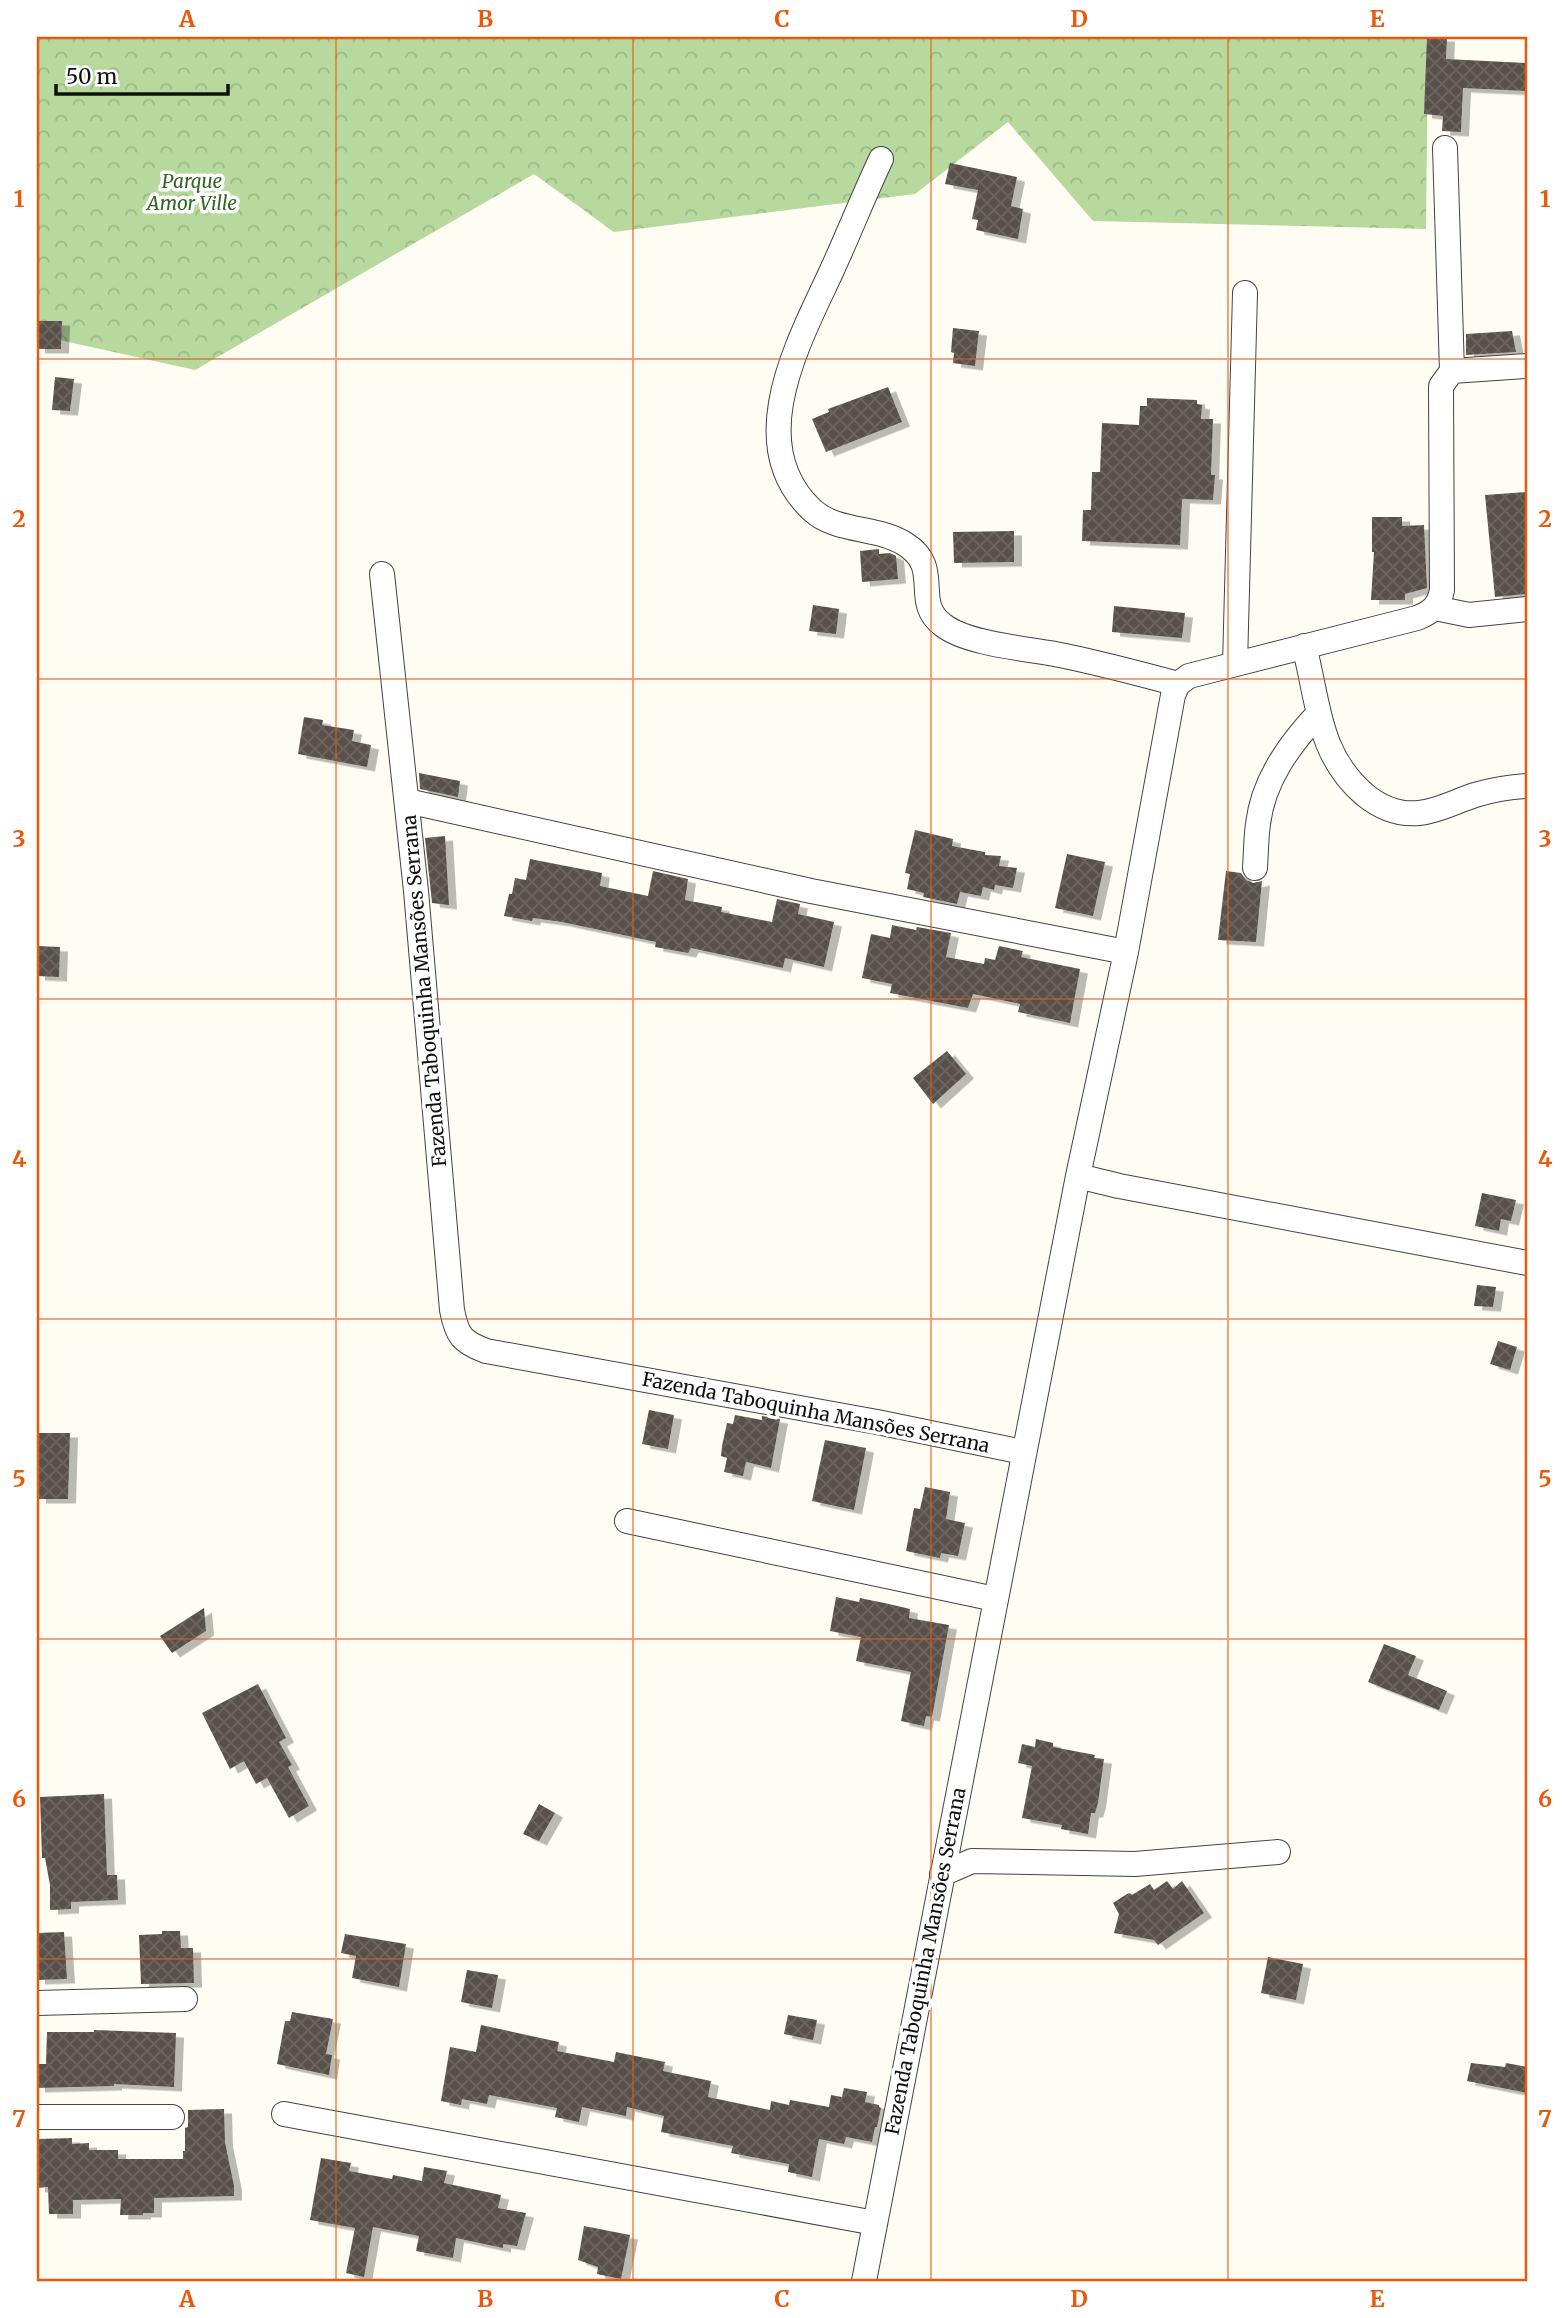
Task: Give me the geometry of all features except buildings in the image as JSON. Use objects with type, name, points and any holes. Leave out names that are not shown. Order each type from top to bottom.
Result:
[{"type":"street","points":[[881,159],[803,331],[786,375],[781,397],[781,448],[793,490],[814,512],[829,520],[903,542],[918,553],[924,562],[928,606],[934,617],[956,633],[1067,656],[1178,684],[1189,676],[1417,618],[1429,614],[1440,601],[1439,396],[1441,386],[1452,371],[1445,148]]},
{"type":"street","points":[[1235,664],[1245,293]]},
{"type":"street","points":[[1452,371],[1527,366]]},
{"type":"street","points":[[382,574],[407,801]]},
{"type":"street","points":[[1435,608],[1469,615],[1527,609]]},
{"type":"street","points":[[1304,646],[1327,743],[1351,783],[1379,806],[1397,812],[1419,813],[1450,806],[1493,790],[1527,786]]},
{"type":"street","name":"Fazenda Taboquinha Mansões Serrana","points":[[864,2281],[1023,1452],[1126,952],[1171,702],[1178,684]]},
{"type":"street","points":[[1255,868],[1258,822],[1276,768],[1296,738],[1318,714]]},
{"type":"street","name":"Fazenda Taboquinha Mansões Serrana","points":[[1023,1452],[877,1422],[486,1351],[460,1338],[452,1310],[407,801],[811,891],[1126,952]]},
{"type":"street","points":[[1078,1176],[1527,1263]]},
{"type":"street","points":[[626,1521],[995,1599]]},
{"type":"street","points":[[942,1874],[972,1861],[982,1860],[1135,1864],[1278,1852]]},
{"type":"street","points":[[37,2003],[185,1999]]},
{"type":"street","points":[[284,2114],[875,2223]]},
{"type":"street","points":[[37,2117],[172,2117]]},
{"type":"green space","name":"Parque Amor Ville","points":[[37,37],[1428,37],[1426,229],[1093,221],[1008,122],[915,194],[614,232],[534,174],[195,370],[37,335]]}]
